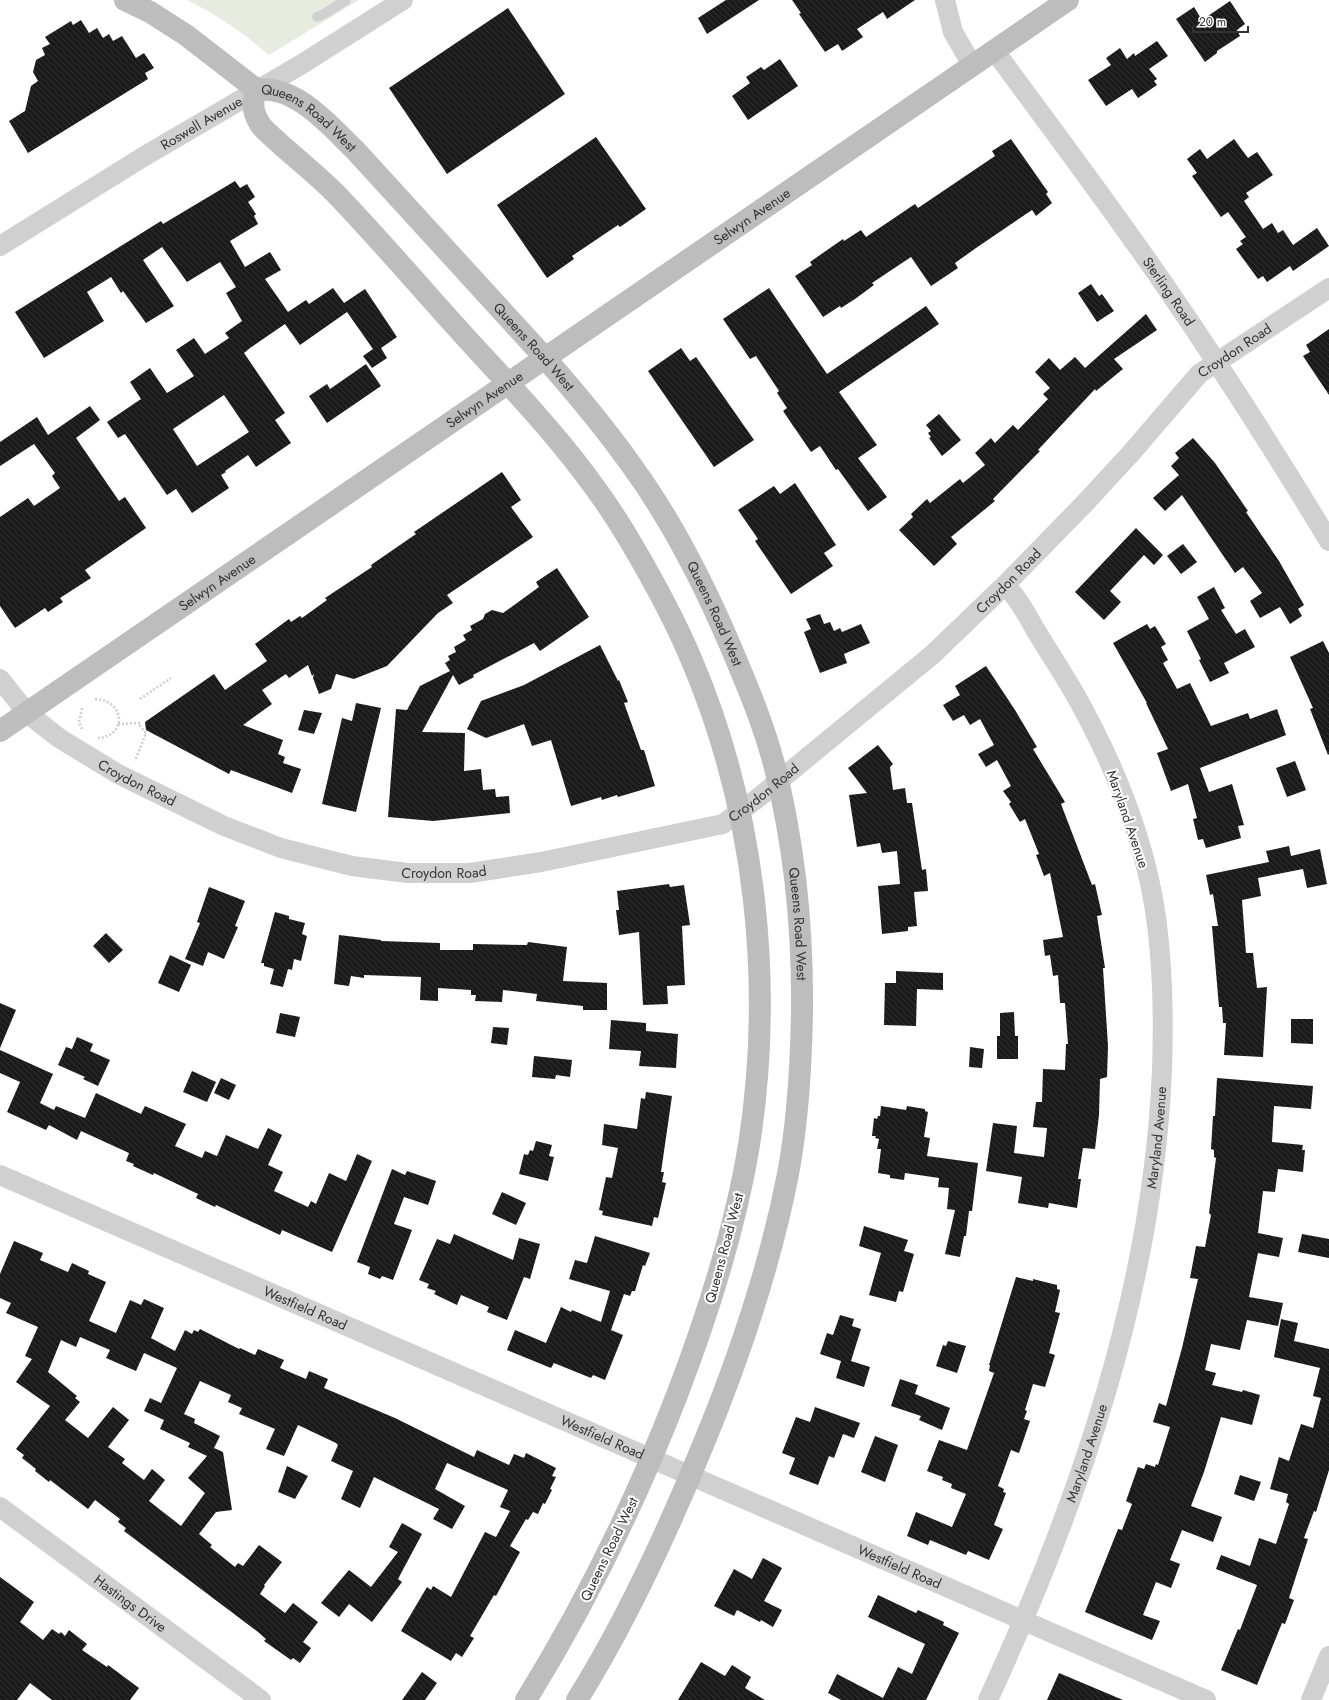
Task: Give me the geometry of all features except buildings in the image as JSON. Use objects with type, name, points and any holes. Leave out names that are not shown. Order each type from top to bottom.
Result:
[{"type":"street","points":[[125,0],[150,12],[186,35],[257,90]]},
{"type":"street","name":"Roswell Avenue","points":[[0,246],[143,157],[302,64],[403,0]]},
{"type":"street","points":[[945,0],[953,32],[972,65]]},
{"type":"street","name":"Selwyn Avenue","points":[[0,731],[1068,0]]},
{"type":"street","name":"Sterling Road","points":[[994,50],[1067,147],[1134,241],[1272,449],[1329,541]]},
{"type":"street","name":"Queens Road West","points":[[526,1700],[584,1600],[627,1515],[651,1460],[684,1377],[709,1306],[740,1192],[749,1143],[757,1066],[760,1007],[758,948],[748,856],[727,761],[713,718],[692,662],[669,610],[630,541],[601,496],[561,443],[508,383],[336,195],[315,174],[262,127],[258,122],[253,108],[253,99],[257,90],[274,90],[293,96],[343,138],[386,182],[567,382],[632,466],[670,523],[716,611],[762,725],[778,782],[793,864],[802,954],[801,1068],[794,1131],[784,1190],[754,1305],[721,1399],[690,1476],[648,1570],[607,1648],[577,1700]]},
{"type":"street","name":"Croydon Road","points":[[0,679],[27,712],[59,738],[118,774],[224,826],[274,846],[333,862],[377,870],[407,873],[470,873],[512,867],[716,826],[728,822],[739,814],[932,655],[1005,585],[1108,479],[1199,374],[1329,288]]},
{"type":"street","name":"Maryland Avenue","points":[[988,1700],[1024,1620],[1073,1494],[1111,1372],[1131,1300],[1154,1174],[1161,1091],[1163,1008],[1159,939],[1152,892],[1137,837],[1122,793],[1099,741],[1077,699],[1020,603],[1005,585]]},
{"type":"street","name":"Westfield Road","points":[[0,1174],[651,1460],[1206,1700]]},
{"type":"street","name":"Hastings Drive","points":[[0,1507],[261,1700]]},
{"type":"street","points":[[1311,1700],[1329,1656]]},
{"type":"lane","points":[[317,17],[346,0]]},
{"type":"path","points":[[140,699],[171,678]]},
{"type":"path","points":[[95,699],[110,702],[115,706],[118,712],[118,724],[115,731],[110,735],[97,738]]},
{"type":"path","points":[[82,708],[79,722],[82,729]]},
{"type":"path","points":[[118,724],[140,722],[140,726],[146,733],[134,761]]},
{"type":"shaded area","points":[[187,0],[359,0],[269,55],[230,25]]}]
